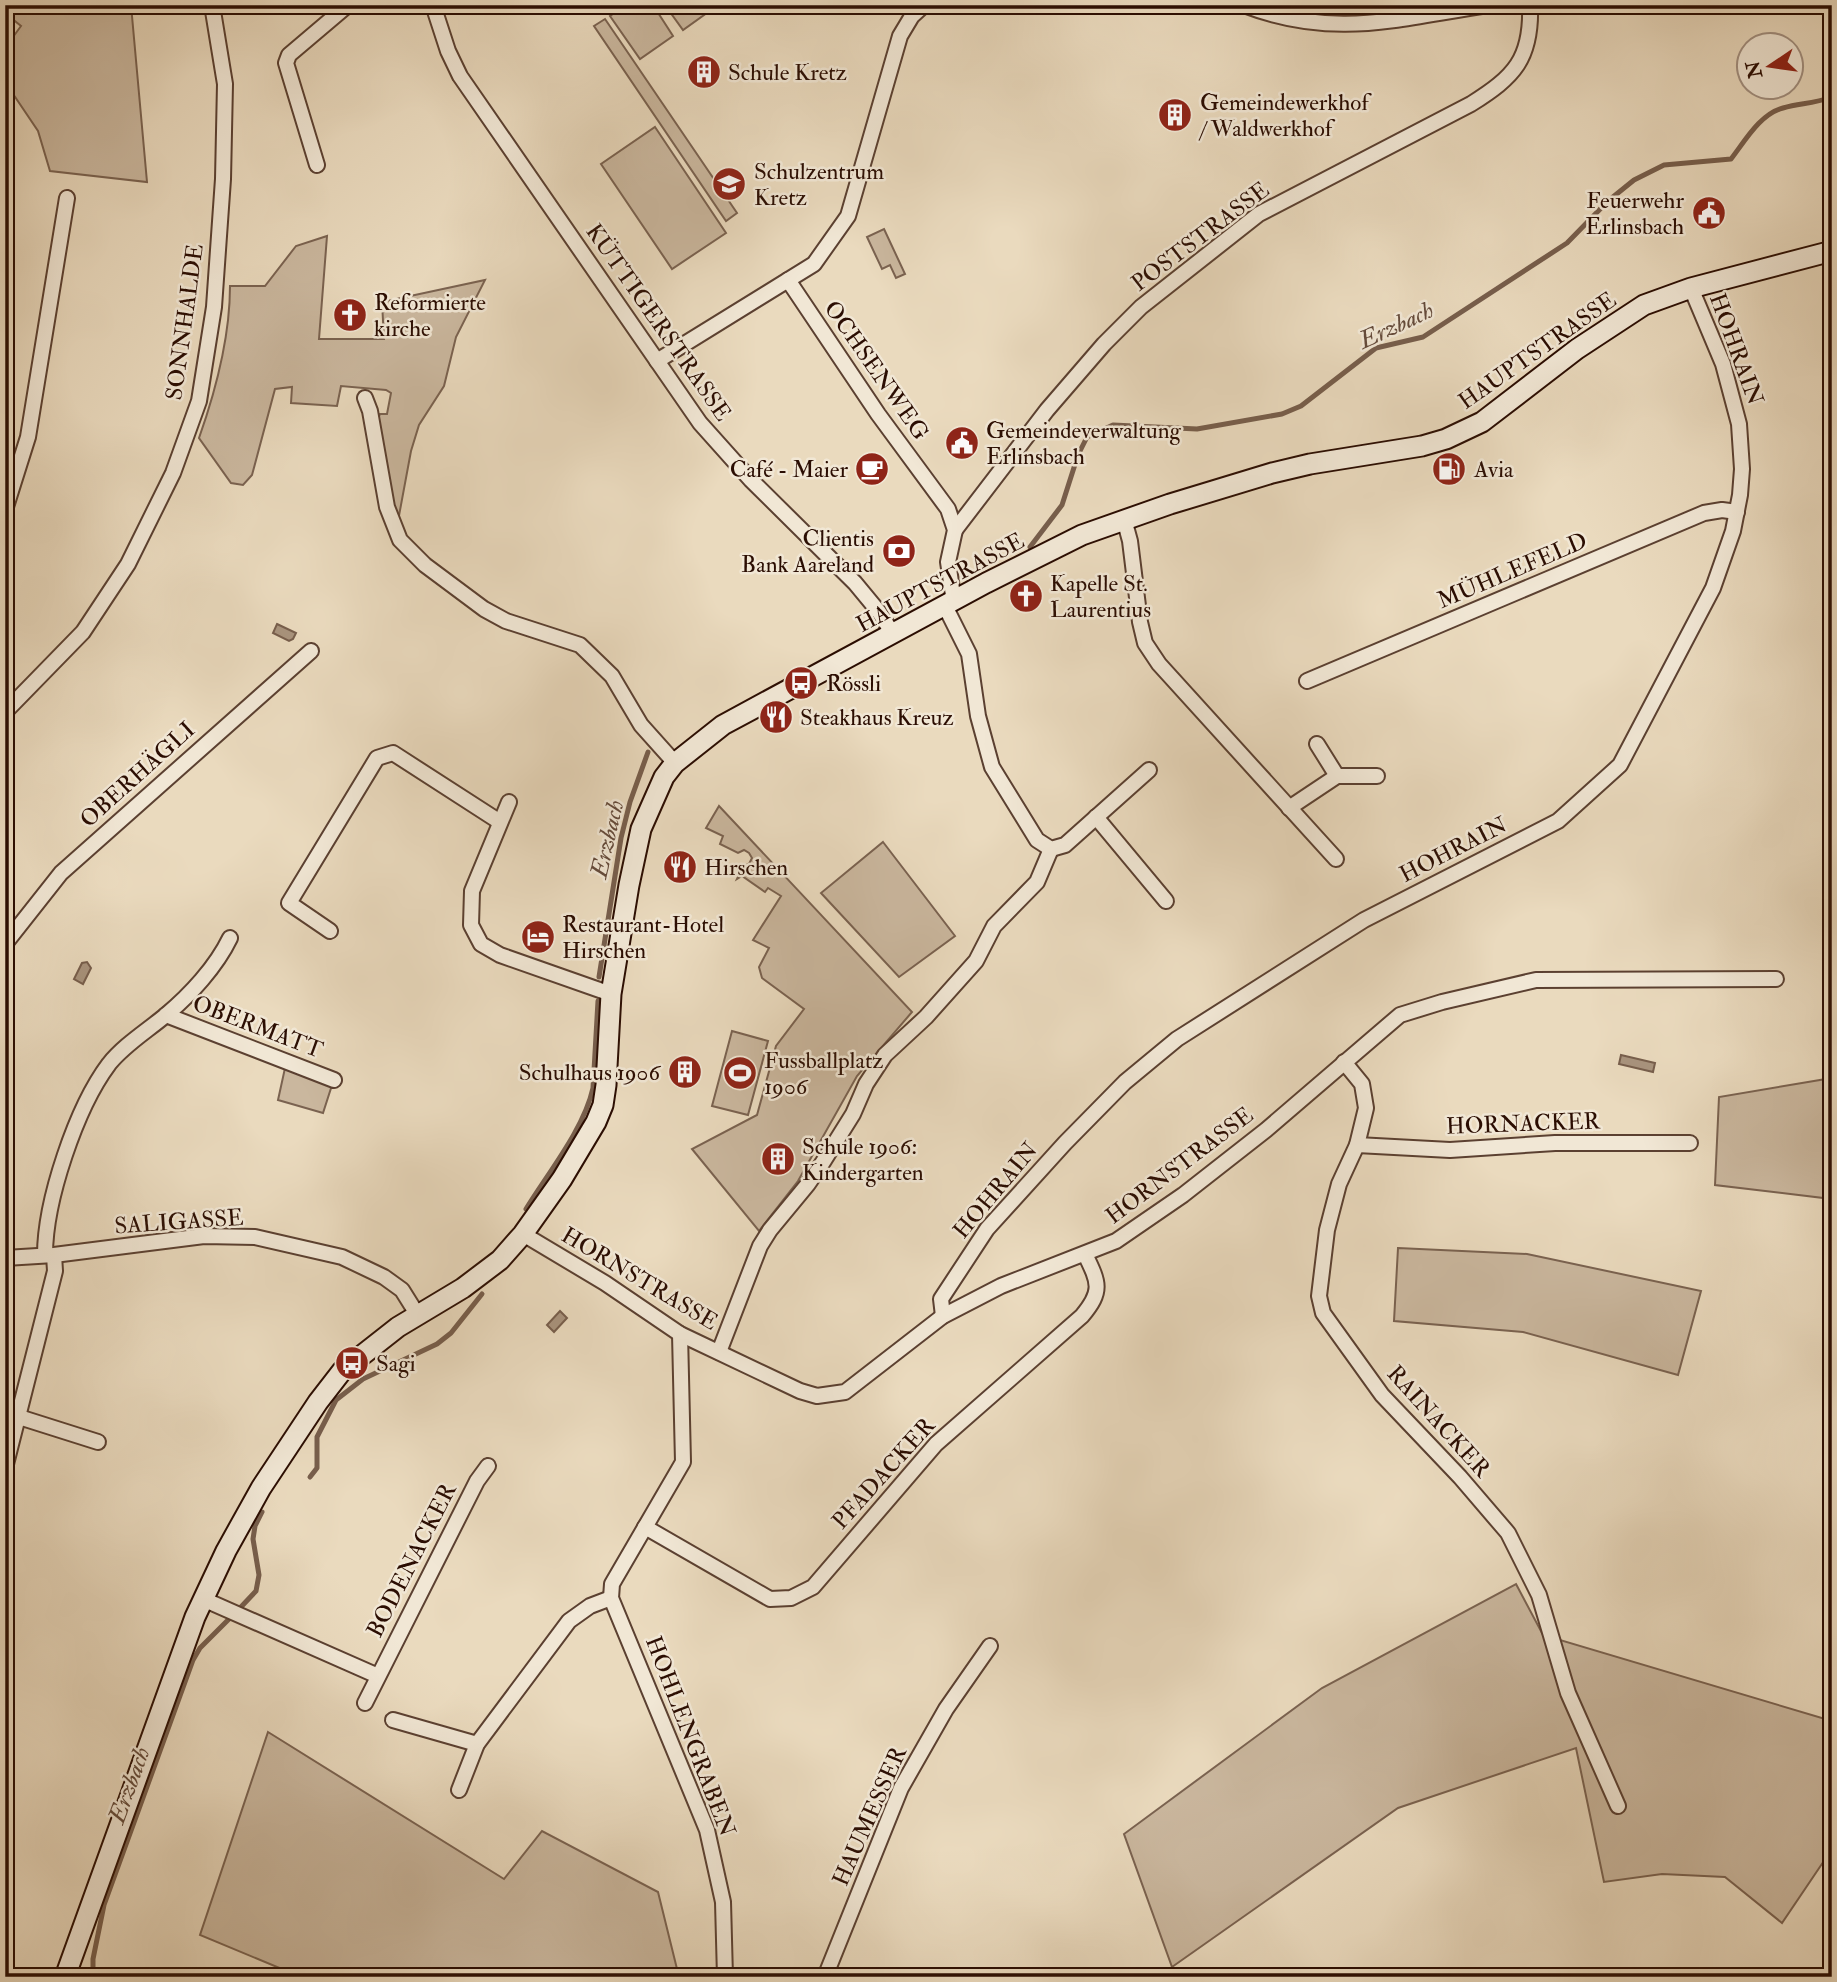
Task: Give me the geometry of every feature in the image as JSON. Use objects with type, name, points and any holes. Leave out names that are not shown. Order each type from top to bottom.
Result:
[{"type":"main road","name":"HAUPTSTRASSE","points":[[65,1977],[203,1599],[254,1499],[317,1402],[342,1371],[417,1314],[484,1273],[500,1260],[523,1234],[562,1179],[599,1114],[606,1085],[611,994],[641,829],[664,777],[675,763],[723,725],[1082,536],[1124,519],[1272,473],[1310,464],[1422,446],[1446,439],[1482,422],[1614,323],[1644,305],[1691,288],[1832,251]]},
{"type":"street","name":"SONNHALDE","points":[[5,712],[83,632],[128,564],[173,473],[199,401],[214,307],[223,179],[225,84],[212,5]]},
{"type":"street","points":[[317,164],[286,63],[289,55],[348,5]]},
{"type":"street","name":"KÜTTIGERSTRASSE","points":[[433,5],[444,41],[460,76],[700,423],[723,451],[855,583],[893,634]]},
{"type":"street","points":[[657,361],[814,264],[848,216],[900,36],[912,16],[924,5]]},
{"type":"street","points":[[1244,5],[1302,23],[1349,25],[1489,5]]},
{"type":"street","name":"POSTSTRASSE","points":[[955,530],[1047,410],[1104,344],[1141,307],[1259,214],[1471,104],[1503,83],[1518,66],[1527,44],[1531,5]]},
{"type":"street","points":[[5,510],[28,437],[67,198]]},
{"type":"street","name":"OCHSENWEG","points":[[788,280],[878,414],[948,509],[955,530]]},
{"type":"street","name":"HOHRAIN","points":[[943,1316],[941,1299],[987,1229],[1125,1082],[1177,1039],[1364,920],[1558,821],[1619,765],[1713,588],[1731,538],[1737,512],[1742,469],[1739,424],[1723,364],[1691,288]]},
{"type":"street","points":[[365,398],[370,411],[387,507],[400,540],[433,572],[484,609],[506,621],[580,645],[612,676],[641,725],[675,763]]},
{"type":"street","name":"MÜHLEFELD","points":[[1307,681],[1704,513],[1722,510],[1737,512]]},
{"type":"street","points":[[1124,519],[1145,643],[1159,664],[1336,859]]},
{"type":"street","points":[[955,530],[948,562],[949,604],[969,654],[978,716],[992,767],[1037,839],[1051,849]]},
{"type":"street","name":"OBERHÄGLI","points":[[5,944],[61,873],[311,651]]},
{"type":"street","points":[[1317,744],[1336,775]]},
{"type":"street","points":[[330,931],[289,903],[377,758],[393,753],[500,822]]},
{"type":"street","points":[[1051,849],[1065,845],[1149,770]]},
{"type":"street","points":[[1289,808],[1336,775],[1377,776]]},
{"type":"street","points":[[509,802],[472,891],[471,925],[481,944],[500,955],[611,994]]},
{"type":"street","points":[[1096,817],[1166,901]]},
{"type":"street","points":[[719,1352],[760,1246],[769,1230],[823,1162],[885,1055],[926,1017],[976,961],[994,926],[1037,882],[1051,849]]},
{"type":"street","name":"OBERMATT","points":[[5,1468],[55,1271],[45,1235],[53,1194],[78,1119],[109,1064],[195,987],[230,938]]},
{"type":"street","name":"HORNSTRASSE","points":[[523,1234],[605,1283],[680,1334],[800,1391],[817,1396],[845,1392],[943,1316],[1002,1286],[1116,1241],[1183,1195],[1266,1130],[1400,1015],[1442,1002],[1536,980],[1776,979]]},
{"type":"street","name":"OBERMATT","points":[[166,1015],[334,1080]]},
{"type":"street","name":"RAINACKER","points":[[1344,1062],[1362,1084],[1366,1108],[1357,1145],[1339,1184],[1327,1230],[1319,1296],[1323,1313],[1382,1395],[1460,1477],[1508,1533],[1539,1595],[1568,1693],[1618,1806]]},
{"type":"street","name":"HORNACKER","points":[[1357,1145],[1450,1150],[1555,1143],[1690,1143]]},
{"type":"street","name":"SALIGASSE","points":[[5,1258],[204,1236],[254,1237],[342,1257],[402,1290],[417,1314]]},
{"type":"street","name":"PFADACKER","points":[[645,1527],[771,1599],[790,1598],[813,1587],[936,1444],[1096,1300],[1097,1282],[1085,1254]]},
{"type":"street","points":[[459,1790],[477,1744],[569,1621],[590,1606],[611,1598],[612,1584],[683,1462],[680,1334]]},
{"type":"street","points":[[19,1417],[98,1442]]},
{"type":"street","name":"BODENACKER","points":[[365,1703],[477,1481],[488,1466]]},
{"type":"street","name":"HOHLENGRABEN","points":[[611,1598],[707,1830],[723,1902],[725,1977]]},
{"type":"street","points":[[203,1599],[378,1676]]},
{"type":"street","name":"HAUMESSER","points":[[825,1977],[901,1788],[946,1709],[990,1646]]},
{"type":"street","points":[[393,1720],[477,1744]]},
{"type":"shaded area","points":[[5,5],[131,5],[147,182],[50,171],[38,131],[5,82],[5,48],[21,26],[5,13]]},
{"type":"shaded area","points":[[626,5],[653,5],[673,36],[640,59],[610,16]]},
{"type":"shaded area","points":[[665,5],[718,5],[683,30]]},
{"type":"shaded area","points":[[605,19],[737,213],[726,221],[594,26]]},
{"type":"shaded area","points":[[655,127],[726,233],[672,269],[601,164]]},
{"type":"shaded area","points":[[884,229],[905,274],[896,278],[890,265],[882,269],[867,237]]},
{"type":"shaded area","points":[[327,236],[319,339],[384,339],[382,302],[485,280],[456,337],[444,386],[419,425],[411,451],[398,521],[391,501],[378,419],[380,414],[387,414],[391,393],[386,390],[341,386],[337,406],[291,403],[292,387],[275,389],[252,475],[243,485],[231,483],[199,438],[221,363],[228,325],[230,286],[265,286],[296,246]]},
{"type":"shaded area","points":[[277,624],[296,633],[293,639],[289,641],[273,633]]},
{"type":"shaded area","points":[[719,806],[912,1012],[857,1076],[798,1181],[759,1231],[692,1149],[757,1115],[776,1046],[804,1009],[762,978],[759,967],[769,948],[753,940],[781,896],[768,888],[765,892],[742,876],[737,879],[743,866],[749,864],[752,858],[744,850],[738,853],[720,844],[723,836],[706,828]]},
{"type":"shaded area","points":[[883,842],[955,936],[899,977],[821,893]]},
{"type":"shaded area","points":[[87,962],[91,968],[83,984],[74,979],[82,963]]},
{"type":"shaded area","name":"Fussballplatz 1906","points":[[732,1031],[768,1041],[748,1115],[712,1106]]},
{"type":"shaded area","points":[[1621,1055],[1655,1063],[1653,1072],[1619,1064]]},
{"type":"shaded area","points":[[285,1068],[332,1085],[323,1113],[278,1100]]},
{"type":"shaded area","points":[[1832,1078],[1832,1199],[1715,1185],[1719,1097]]},
{"type":"shaded area","points":[[1398,1248],[1527,1254],[1701,1291],[1678,1375],[1523,1332],[1394,1321]]},
{"type":"shaded area","points":[[560,1311],[567,1318],[554,1332],[547,1325]]},
{"type":"shaded area","points":[[1516,1584],[1543,1635],[1832,1721],[1832,1849],[1782,1923],[1725,1877],[1662,1874],[1604,1882],[1576,1748],[1398,1808],[1172,1967],[1124,1834],[1322,1688]]},
{"type":"shaded area","points":[[268,1732],[504,1879],[542,1831],[658,1892],[679,1977],[301,1977],[200,1935]]},
{"type":"waterway","name":"Erzbach","points":[[1030,547],[1062,505],[1078,455],[1087,437],[1113,425],[1197,429],[1282,414],[1301,406],[1376,348],[1423,337],[1567,243],[1608,201],[1634,180],[1664,165],[1731,159],[1754,129],[1775,111],[1832,97]]},
{"type":"waterway","name":"Erzbach","points":[[599,977],[621,838],[630,802],[648,752]]},
{"type":"waterway","name":"Erzbach","points":[[526,1209],[574,1135],[588,1103],[593,1088],[598,1001]]},
{"type":"waterway","name":"Erzbach","points":[[310,1477],[317,1468],[317,1437],[336,1400],[363,1379],[437,1344],[451,1333],[482,1294]]},
{"type":"waterway","name":"Erzbach","points":[[240,1608],[256,1591],[259,1575],[253,1539],[255,1526],[262,1512]]},
{"type":"waterway","name":"Erzbach","points":[[93,1977],[93,1959],[104,1905],[193,1660],[200,1648],[229,1619]]},
{"type":"place","name":"Schule Kretz","points":[[704,72]]},
{"type":"place","name":"Gemeindewerkhof / Waldwerkhof","points":[[1175,115]]},
{"type":"place","name":"Schulzentrum Kretz","points":[[729,184]]},
{"type":"place","name":"Feuerwehr Erlinsbach","points":[[1709,213]]},
{"type":"place","name":"Reformierte kirche","points":[[350,315]]},
{"type":"place","name":"Gemeindeverwaltung Erlinsbach","points":[[962,443]]},
{"type":"place","name":"Café - Maier","points":[[872,469]]},
{"type":"place","name":"Avia","points":[[1449,469]]},
{"type":"place","name":"Clientis Bank Aareland","points":[[899,551]]},
{"type":"place","name":"Kapelle St. Laurentius","points":[[1026,596]]},
{"type":"place","name":"Rössli","points":[[801,683]]},
{"type":"place","name":"Steakhaus Kreuz","points":[[776,717]]},
{"type":"place","name":"Hirschen","points":[[680,867]]},
{"type":"place","name":"Restaurant-Hotel Hirschen","points":[[538,937]]},
{"type":"place","name":"Schulhaus 1906","points":[[685,1072]]},
{"type":"place","name":"Fussballplatz 1906","points":[[740,1073]]},
{"type":"place","name":"Schule 1906: Kindergarten","points":[[778,1159]]},
{"type":"place","name":"Sagi","points":[[352,1363]]}]
